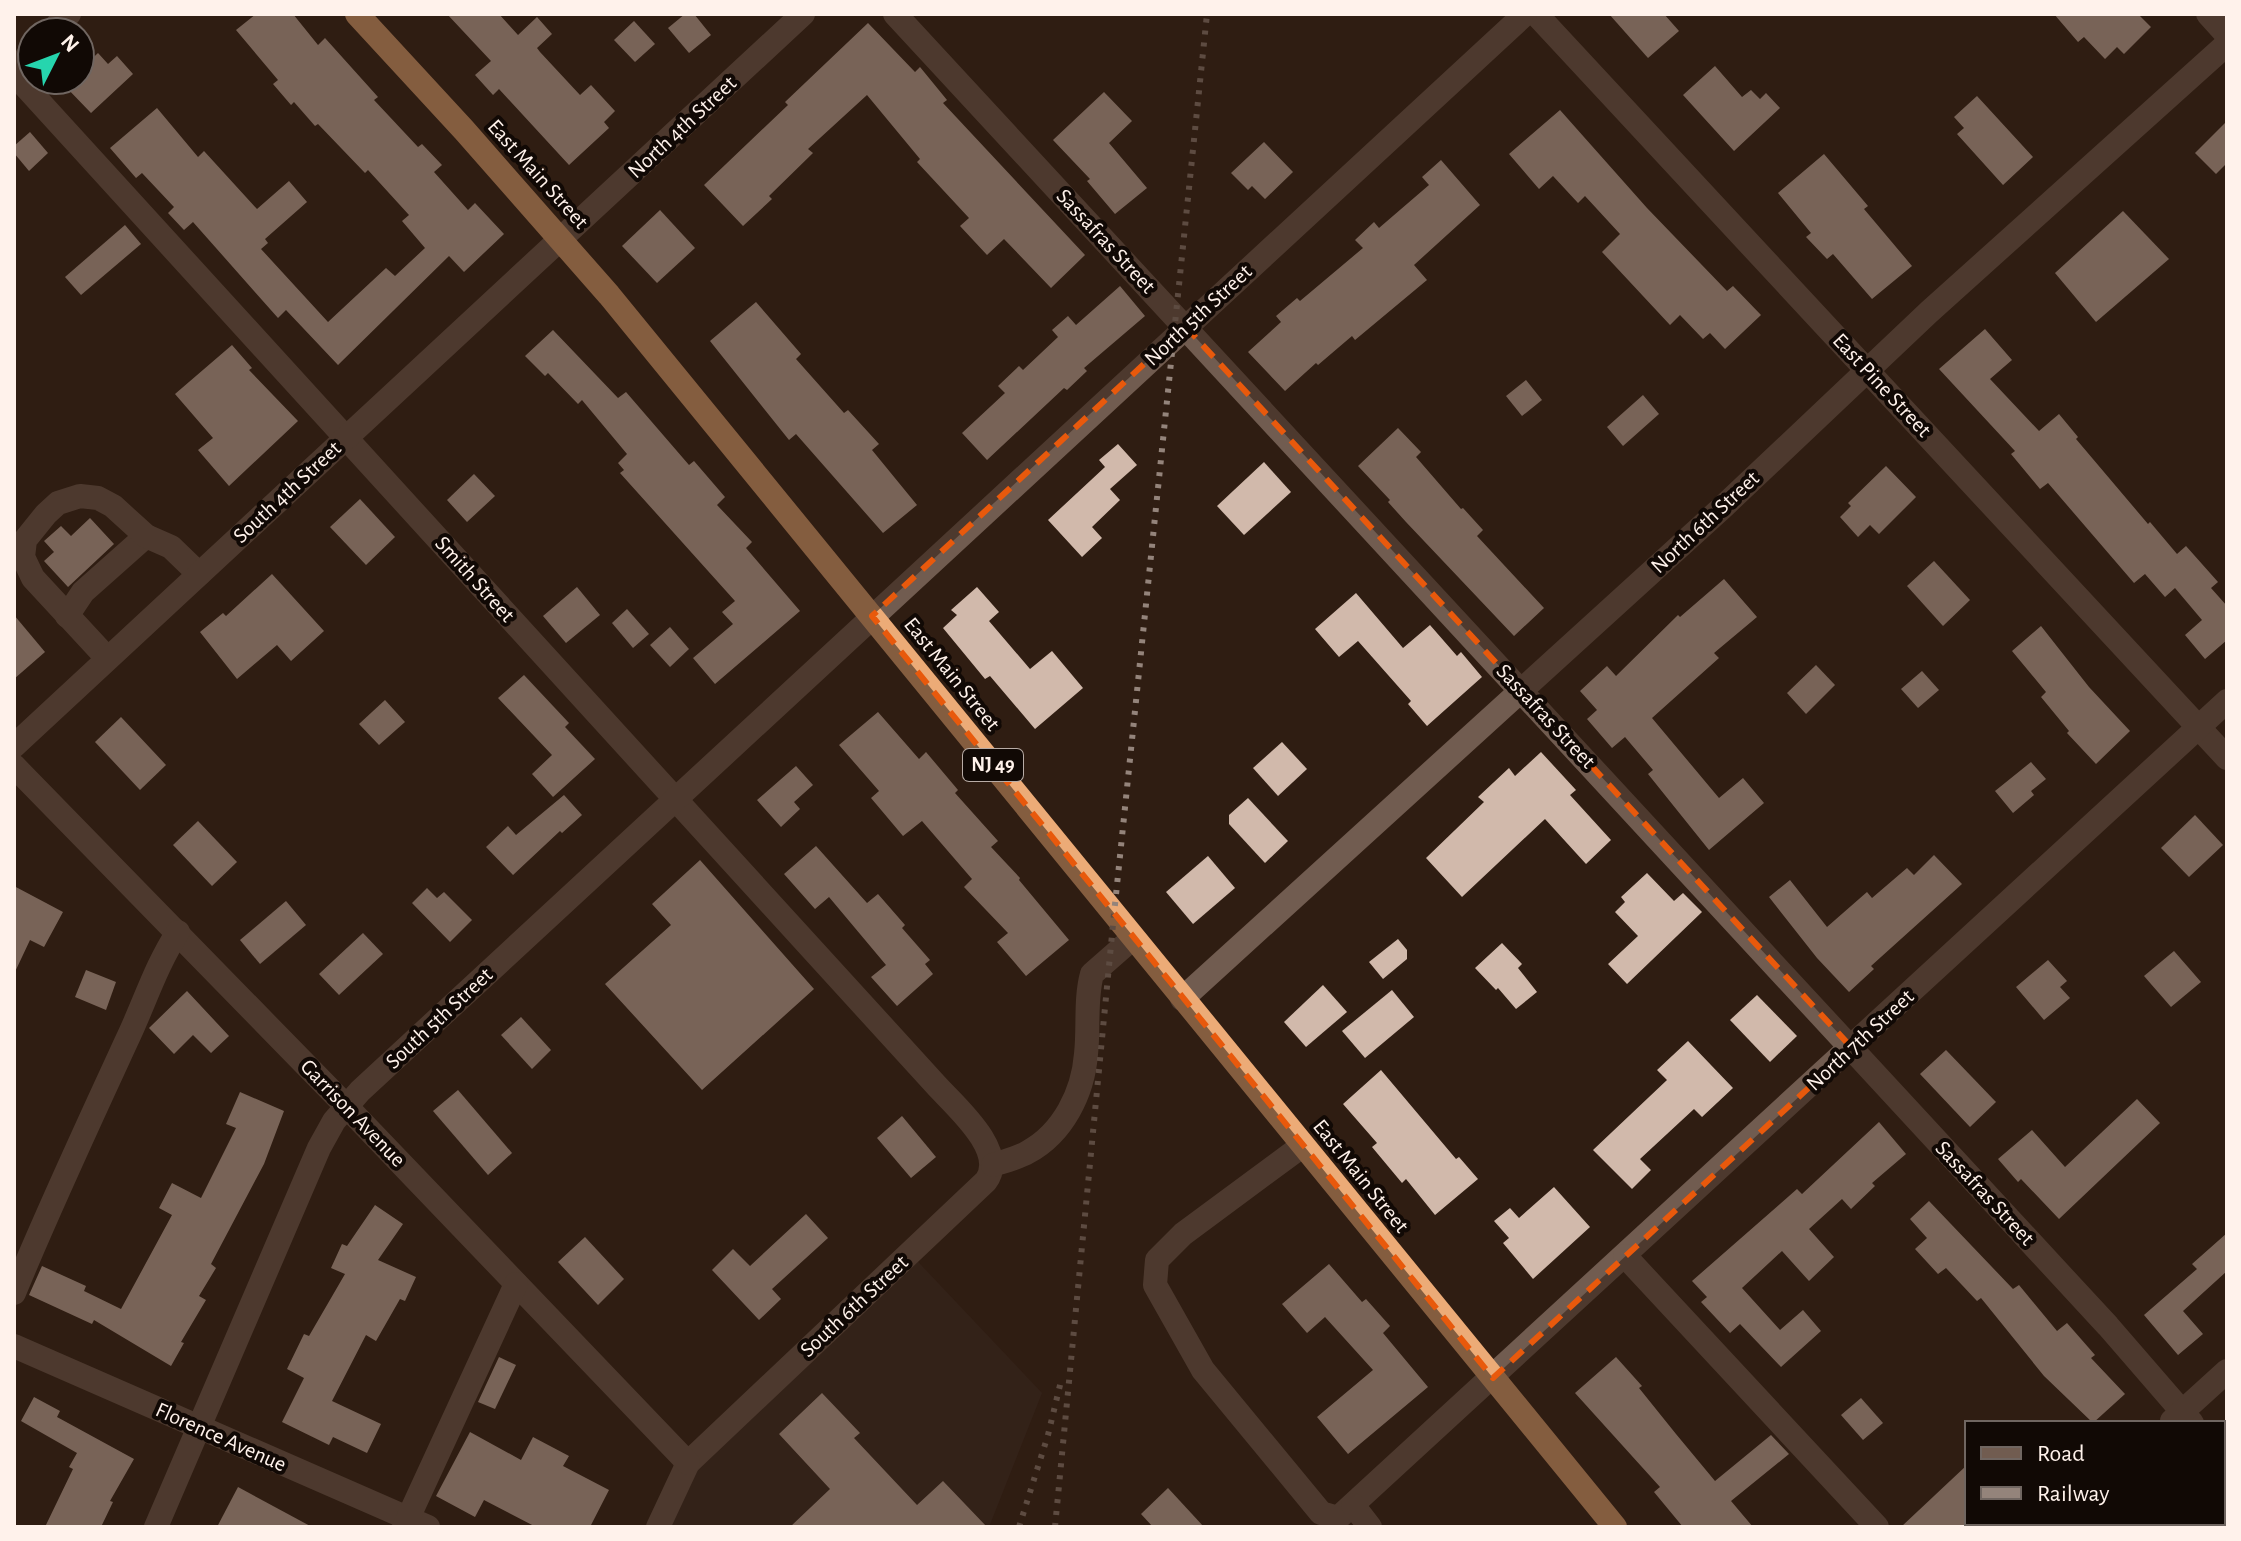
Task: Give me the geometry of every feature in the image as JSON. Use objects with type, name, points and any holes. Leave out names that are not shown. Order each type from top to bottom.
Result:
[{"type":"highway","name":"East Main Street","points":[[357,14],[561,239],[1615,1527]]},
{"type":"street","name":"North 4th Street","points":[[561,239],[803,14]]},
{"type":"street","name":"Sassafras Street","points":[[895,14],[2108,1326],[2181,1419]]},
{"type":"street","name":"North 5th Street","points":[[872,616],[1525,14]]},
{"type":"street","name":"East Pine Street","points":[[1536,14],[2227,758]]},
{"type":"street","points":[[2208,14],[2227,35]]},
{"type":"street","name":"North 6th Street","points":[[1182,999],[2227,44]]},
{"type":"street","name":"Smith Street","points":[[14,74],[975,1128],[987,1146],[993,1165]]},
{"type":"street","name":"South 4th Street","points":[[14,746],[561,239]]},
{"type":"street","points":[[107,658],[33,578],[23,557],[25,540],[34,526],[58,503],[80,496],[98,498],[113,506],[146,536],[171,547],[199,574]]},
{"type":"street","points":[[67,616],[83,592],[146,536]]},
{"type":"street","name":"South 5th Street","points":[[156,1527],[319,1148],[334,1121],[371,1080],[872,616]]},
{"type":"street","name":"North 7th Street","points":[[1353,1505],[2227,701]]},
{"type":"street","name":"Garrison Avenue","points":[[14,766],[178,932],[688,1463]]},
{"type":"street","points":[[14,1293],[52,1201],[136,1021],[153,975],[178,932]]},
{"type":"street","points":[[993,1165],[1026,1154],[1047,1140],[1065,1116],[1079,1091],[1086,1056],[1092,974],[1133,938]]},
{"type":"street","points":[[1302,1146],[1183,1234],[1157,1260],[1155,1285],[1203,1370],[1321,1513],[1338,1518],[1353,1505],[1370,1527]]},
{"type":"street","name":"South 6th Street","points":[[658,1527],[688,1463],[986,1181],[993,1165]]},
{"type":"street","points":[[1625,1256],[1877,1527]]},
{"type":"street","points":[[413,1524],[516,1284]]},
{"type":"street","name":"Florence Avenue","points":[[14,1346],[413,1524]]},
{"type":"street","points":[[2181,1419],[2227,1371]]},
{"type":"highlighted area","points":[[1185,326],[1852,1048],[1493,1378],[872,616]]},
{"type":"shaded area","points":[[905,1248],[1042,1393],[989,1527],[653,1527],[682,1462]]},
{"type":"building","points":[[256,14],[293,14],[318,45],[325,38],[378,97],[374,100],[418,147],[422,144],[442,165],[434,172],[468,210],[475,203],[504,234],[464,272],[449,256],[338,365],[286,310],[278,318],[193,222],[184,230],[168,213],[174,207],[142,173],[136,178],[110,148],[157,108],[198,157],[204,151],[257,209],[289,181],[307,202],[265,239],[268,243],[261,249],[328,322],[386,268],[395,276],[425,248],[402,221],[409,215],[368,170],[365,173],[318,124],[315,126],[294,102],[291,105],[273,84],[278,80],[236,30]]},
{"type":"building","points":[[447,14],[499,14],[518,35],[537,17],[552,34],[537,48],[580,95],[591,85],[615,111],[604,122],[609,128],[569,165],[499,89],[493,95],[475,75],[491,61]]},
{"type":"building","points":[[685,14],[694,14],[711,35],[689,53],[668,28]]},
{"type":"building","points":[[1609,14],[1664,14],[1679,31],[1648,58]]},
{"type":"building","points":[[2054,14],[2138,14],[2151,27],[2124,54],[2117,47],[2105,59],[2084,37],[2078,42]]},
{"type":"building","points":[[634,21],[655,44],[635,62],[614,40]]},
{"type":"building","points":[[868,23],[915,72],[920,67],[947,100],[943,103],[1085,255],[1051,288],[1004,239],[987,255],[960,226],[969,218],[917,162],[920,159],[867,95],[808,149],[813,153],[743,226],[704,185]]},
{"type":"building","points":[[98,53],[108,64],[117,56],[133,74],[91,113],[75,96],[96,96]]},
{"type":"building","points":[[1715,66],[1742,97],[1751,90],[1760,99],[1766,93],[1780,108],[1734,151],[1683,95]]},
{"type":"building","points":[[1104,92],[1132,121],[1109,143],[1147,188],[1115,214],[1087,181],[1090,179],[1053,140]]},
{"type":"building","points":[[1977,96],[2033,157],[2003,185],[1957,134],[1964,128],[1954,117]]},
{"type":"building","points":[[1560,110],[1647,208],[1727,291],[1733,286],[1761,315],[1725,349],[1710,333],[1703,339],[1680,315],[1670,325],[1602,252],[1620,234],[1585,196],[1578,203],[1553,176],[1539,189],[1509,154]]},
{"type":"building","points":[[2227,121],[2227,163],[2216,174],[2195,153]]},
{"type":"building","points":[[30,132],[48,153],[29,171],[14,153],[14,146]]},
{"type":"building","points":[[1264,142],[1293,172],[1265,199],[1252,186],[1248,190],[1231,173]]},
{"type":"building","points":[[1824,154],[1868,206],[1864,209],[1912,266],[1872,299],[1833,254],[1827,259],[1806,237],[1811,233],[1778,193]]},
{"type":"building","points":[[1441,160],[1480,205],[1414,265],[1427,280],[1355,340],[1352,336],[1318,365],[1316,363],[1285,391],[1248,352],[1281,322],[1276,316],[1297,298],[1300,301],[1363,248],[1355,240],[1374,222],[1379,228],[1429,185],[1422,177]]},
{"type":"building","points":[[660,210],[695,248],[657,283],[622,246]]},
{"type":"building","points":[[2123,211],[2169,259],[2096,322],[2055,273]]},
{"type":"building","points":[[125,225],[141,244],[81,295],[65,277]]},
{"type":"building","points":[[1120,286],[1145,316],[1084,368],[1087,371],[1067,390],[1064,388],[987,460],[962,433],[1005,393],[998,386],[1019,366],[1023,370],[1058,337],[1052,330],[1068,316],[1076,325]]},
{"type":"building","points":[[756,302],[801,354],[796,359],[844,413],[848,410],[879,444],[872,450],[917,505],[883,533],[796,434],[789,440],[710,341]]},
{"type":"building","points":[[1985,329],[2012,360],[1990,379],[2039,431],[2059,414],[2078,437],[2076,439],[2148,524],[2150,522],[2177,554],[2186,546],[2218,582],[2211,588],[2227,606],[2227,640],[2205,659],[2185,635],[2202,620],[2175,588],[2165,597],[2145,574],[2134,583],[2048,483],[2040,489],[2011,454],[2015,451],[1939,369]]},
{"type":"building","points":[[553,330],[618,398],[626,392],[689,465],[694,461],[725,497],[717,505],[752,542],[746,548],[800,611],[715,684],[693,658],[733,624],[722,612],[735,601],[620,473],[624,470],[618,463],[627,454],[582,400],[578,404],[548,373],[545,376],[525,356]]},
{"type":"building","points":[[232,345],[252,368],[249,370],[298,421],[229,486],[198,450],[213,438],[175,394]]},
{"type":"building","points":[[1526,380],[1542,400],[1522,416],[1506,396]]},
{"type":"building","points":[[1643,395],[1659,414],[1623,446],[1607,427]]},
{"type":"building","points":[[1398,428],[1421,452],[1416,457],[1483,530],[1477,536],[1544,608],[1514,636],[1406,522],[1358,466]]},
{"type":"building","points":[[1118,444],[1137,465],[1110,489],[1120,500],[1092,527],[1102,538],[1082,557],[1048,520],[1105,467],[1099,460]]},
{"type":"building","points":[[1264,462],[1291,492],[1244,535],[1217,506]]},
{"type":"building","points":[[1886,466],[1916,497],[1879,534],[1870,525],[1858,537],[1840,517],[1851,506],[1848,503]]},
{"type":"building","points":[[474,474],[495,496],[467,522],[447,500]]},
{"type":"building","points":[[360,499],[395,537],[366,565],[330,527]]},
{"type":"building","points":[[90,518],[114,544],[68,587],[44,561],[54,552],[44,541],[61,526],[71,536]]},
{"type":"building","points":[[1934,561],[1970,600],[1943,626],[1907,586]]},
{"type":"building","points":[[272,574],[324,631],[291,661],[277,645],[237,679],[200,632],[223,613],[226,616]]},
{"type":"building","points":[[1724,579],[1757,617],[1714,653],[1719,658],[1652,718],[1719,798],[1743,778],[1764,803],[1709,850],[1648,774],[1653,770],[1625,737],[1612,748],[1587,719],[1597,710],[1580,691],[1607,666],[1616,676],[1678,615],[1680,617]]},
{"type":"building","points":[[577,587],[600,615],[566,643],[543,616]]},
{"type":"building","points":[[977,587],[999,612],[989,621],[1030,669],[1052,651],[1083,688],[1035,729],[990,676],[985,679],[943,628],[957,615],[951,610]]},
{"type":"building","points":[[1356,593],[1403,648],[1430,625],[1457,656],[1461,652],[1482,677],[1427,726],[1408,704],[1411,701],[1358,641],[1339,657],[1315,629]]},
{"type":"building","points":[[627,609],[649,634],[633,648],[612,623]]},
{"type":"building","points":[[14,615],[45,652],[14,679]]},
{"type":"building","points":[[2041,626],[2089,687],[2130,731],[2096,764],[2067,733],[2069,731],[2041,697],[2046,692],[2012,651]]},
{"type":"building","points":[[670,627],[689,649],[670,667],[650,645]]},
{"type":"building","points":[[1816,665],[1835,685],[1806,714],[1787,693]]},
{"type":"building","points":[[1922,671],[1939,690],[1918,708],[1901,689]]},
{"type":"building","points":[[524,675],[569,723],[565,727],[595,759],[553,797],[532,774],[552,755],[498,698]]},
{"type":"building","points":[[385,700],[405,722],[379,745],[359,724]]},
{"type":"building","points":[[878,712],[919,759],[926,752],[958,790],[955,793],[998,841],[991,847],[1069,940],[1026,976],[997,942],[1008,933],[964,887],[972,879],[922,821],[903,836],[871,798],[879,791],[839,745]]},
{"type":"building","points":[[121,717],[166,765],[140,790],[95,742]]},
{"type":"building","points":[[1282,742],[1307,769],[1278,796],[1253,768]]},
{"type":"building","points":[[1541,752],[1576,790],[1570,795],[1611,840],[1586,864],[1545,819],[1462,897],[1426,858],[1484,802],[1478,797],[1509,768],[1515,776]]},
{"type":"building","points":[[2031,762],[2046,779],[2031,791],[2034,795],[2013,813],[1995,791]]},
{"type":"building","points":[[796,766],[813,785],[794,802],[800,809],[781,827],[757,800]]},
{"type":"building","points":[[564,795],[582,815],[513,875],[486,847],[508,826],[516,835]]},
{"type":"building","points":[[1248,798],[1288,841],[1265,863],[1229,824],[1229,815]]},
{"type":"building","points":[[2195,815],[2223,845],[2189,877],[2161,848]]},
{"type":"building","points":[[198,821],[237,862],[212,886],[173,845]]},
{"type":"building","points":[[816,846],[867,903],[878,894],[930,960],[925,964],[933,974],[897,1006],[871,977],[886,965],[829,897],[815,909],[784,874]]},
{"type":"building","points":[[1934,855],[1962,884],[1871,966],[1874,969],[1849,992],[1817,958],[1769,897],[1790,880],[1827,927],[1867,892],[1872,898],[1907,868],[1914,875]]},
{"type":"building","points":[[1208,856],[1235,888],[1193,924],[1166,892]]},
{"type":"building","points":[[700,860],[814,989],[702,1090],[605,984],[671,925],[652,904]]},
{"type":"building","points":[[1647,873],[1674,901],[1683,893],[1702,912],[1627,984],[1608,964],[1638,936],[1615,912],[1625,902],[1621,897]]},
{"type":"building","points":[[14,886],[63,912],[44,947],[30,940],[14,974]]},
{"type":"building","points":[[427,888],[437,898],[444,892],[472,920],[450,942],[412,903]]},
{"type":"building","points":[[286,901],[306,925],[260,964],[240,940]]},
{"type":"building","points":[[363,933],[383,954],[339,995],[319,974]]},
{"type":"building","points":[[1398,939],[1407,950],[1407,959],[1383,979],[1369,962]]},
{"type":"building","points":[[1502,943],[1522,964],[1518,968],[1537,992],[1516,1009],[1475,968]]},
{"type":"building","points":[[2174,951],[2201,982],[2171,1007],[2144,976]]},
{"type":"building","points":[[2048,960],[2067,981],[2060,987],[2070,998],[2044,1020],[2016,987]]},
{"type":"building","points":[[86,970],[116,982],[106,1010],[75,997]]},
{"type":"building","points":[[1323,985],[1347,1012],[1306,1047],[1284,1022]]},
{"type":"building","points":[[1392,990],[1414,1017],[1365,1058],[1342,1031]]},
{"type":"building","points":[[187,991],[229,1036],[211,1053],[193,1035],[174,1054],[149,1028]]},
{"type":"building","points":[[1757,995],[1797,1036],[1770,1062],[1730,1020]]},
{"type":"building","points":[[521,1017],[551,1050],[532,1069],[501,1035]]},
{"type":"building","points":[[1688,1041],[1733,1088],[1702,1117],[1694,1109],[1640,1159],[1651,1170],[1632,1189],[1593,1150],[1667,1080],[1657,1070]]},
{"type":"building","points":[[1946,1050],[1996,1102],[1970,1127],[1920,1074]]},
{"type":"building","points":[[1381,1070],[1456,1159],[1459,1157],[1478,1179],[1435,1215],[1406,1179],[1402,1183],[1372,1147],[1377,1143],[1343,1104]]},
{"type":"building","points":[[458,1090],[512,1153],[488,1175],[433,1111]]},
{"type":"building","points":[[240,1092],[284,1111],[264,1164],[211,1264],[216,1268],[199,1296],[206,1300],[181,1342],[184,1343],[171,1366],[94,1320],[92,1324],[29,1295],[42,1266],[86,1286],[84,1291],[121,1309],[172,1215],[159,1208],[172,1183],[201,1198],[236,1128],[226,1124]]},
{"type":"building","points":[[2137,1099],[2160,1123],[2059,1219],[1998,1159],[2032,1130],[2065,1167]]},
{"type":"building","points":[[902,1116],[936,1157],[911,1178],[877,1138]]},
{"type":"building","points":[[1879,1122],[1906,1154],[1872,1183],[1875,1186],[1851,1209],[1842,1199],[1809,1229],[1834,1257],[1809,1281],[1782,1251],[1742,1288],[1780,1330],[1803,1310],[1821,1331],[1781,1367],[1740,1324],[1730,1333],[1701,1302],[1707,1297],[1692,1281],[1797,1189],[1802,1194]]},
{"type":"building","points":[[1554,1187],[1590,1227],[1533,1279],[1503,1243],[1509,1238],[1494,1221],[1510,1208],[1519,1218]]},
{"type":"building","points":[[1929,1201],[2013,1289],[2019,1285],[2057,1331],[2067,1323],[2095,1355],[2091,1358],[2125,1394],[2095,1421],[2091,1421],[2044,1376],[1981,1298],[1977,1301],[1946,1268],[1938,1274],[1915,1249],[1927,1238],[1910,1219]]},
{"type":"building","points":[[375,1205],[403,1224],[378,1260],[416,1277],[405,1301],[400,1299],[376,1341],[366,1335],[332,1401],[381,1424],[367,1453],[333,1437],[329,1445],[282,1422],[304,1378],[287,1369],[304,1334],[309,1336],[345,1274],[331,1268],[342,1244],[347,1246]]},
{"type":"building","points":[[806,1214],[828,1238],[772,1289],[781,1299],[759,1320],[712,1270],[733,1249],[750,1266]]},
{"type":"building","points":[[2227,1233],[2227,1271],[2183,1311],[2203,1334],[2178,1355],[2144,1315],[2197,1269],[2192,1264]]},
{"type":"building","points":[[585,1237],[624,1279],[598,1305],[558,1262]]},
{"type":"building","points":[[1329,1264],[1362,1302],[1366,1299],[1390,1326],[1383,1333],[1428,1387],[1348,1454],[1317,1417],[1373,1370],[1325,1317],[1307,1333],[1282,1304]]},
{"type":"building","points":[[499,1357],[516,1365],[495,1409],[478,1402]]},
{"type":"building","points":[[1616,1357],[1715,1481],[1771,1435],[1789,1454],[1731,1501],[1753,1527],[1683,1527],[1654,1492],[1660,1487],[1575,1393]]},
{"type":"building","points":[[822,1393],[860,1433],[854,1438],[917,1505],[943,1481],[987,1527],[790,1527],[830,1489],[779,1434]]},
{"type":"building","points":[[34,1397],[60,1411],[57,1417],[134,1459],[110,1501],[113,1502],[101,1527],[45,1527],[73,1469],[69,1467],[77,1453],[21,1421]]},
{"type":"building","points":[[1861,1398],[1883,1423],[1863,1440],[1841,1415]]},
{"type":"building","points":[[470,1432],[521,1460],[533,1437],[569,1456],[563,1466],[609,1490],[590,1527],[536,1527],[484,1500],[475,1517],[436,1496]]},
{"type":"building","points":[[1965,1467],[1967,1527],[1901,1527]]},
{"type":"building","points":[[238,1487],[312,1527],[217,1527]]},
{"type":"building","points":[[1168,1488],[1204,1527],[1153,1527],[1141,1514]]},
{"type":"railway","points":[[1055,1527],[1114,914],[1207,14]]},
{"type":"railway","points":[[1019,1527],[1048,1435],[1061,1381]]}]
